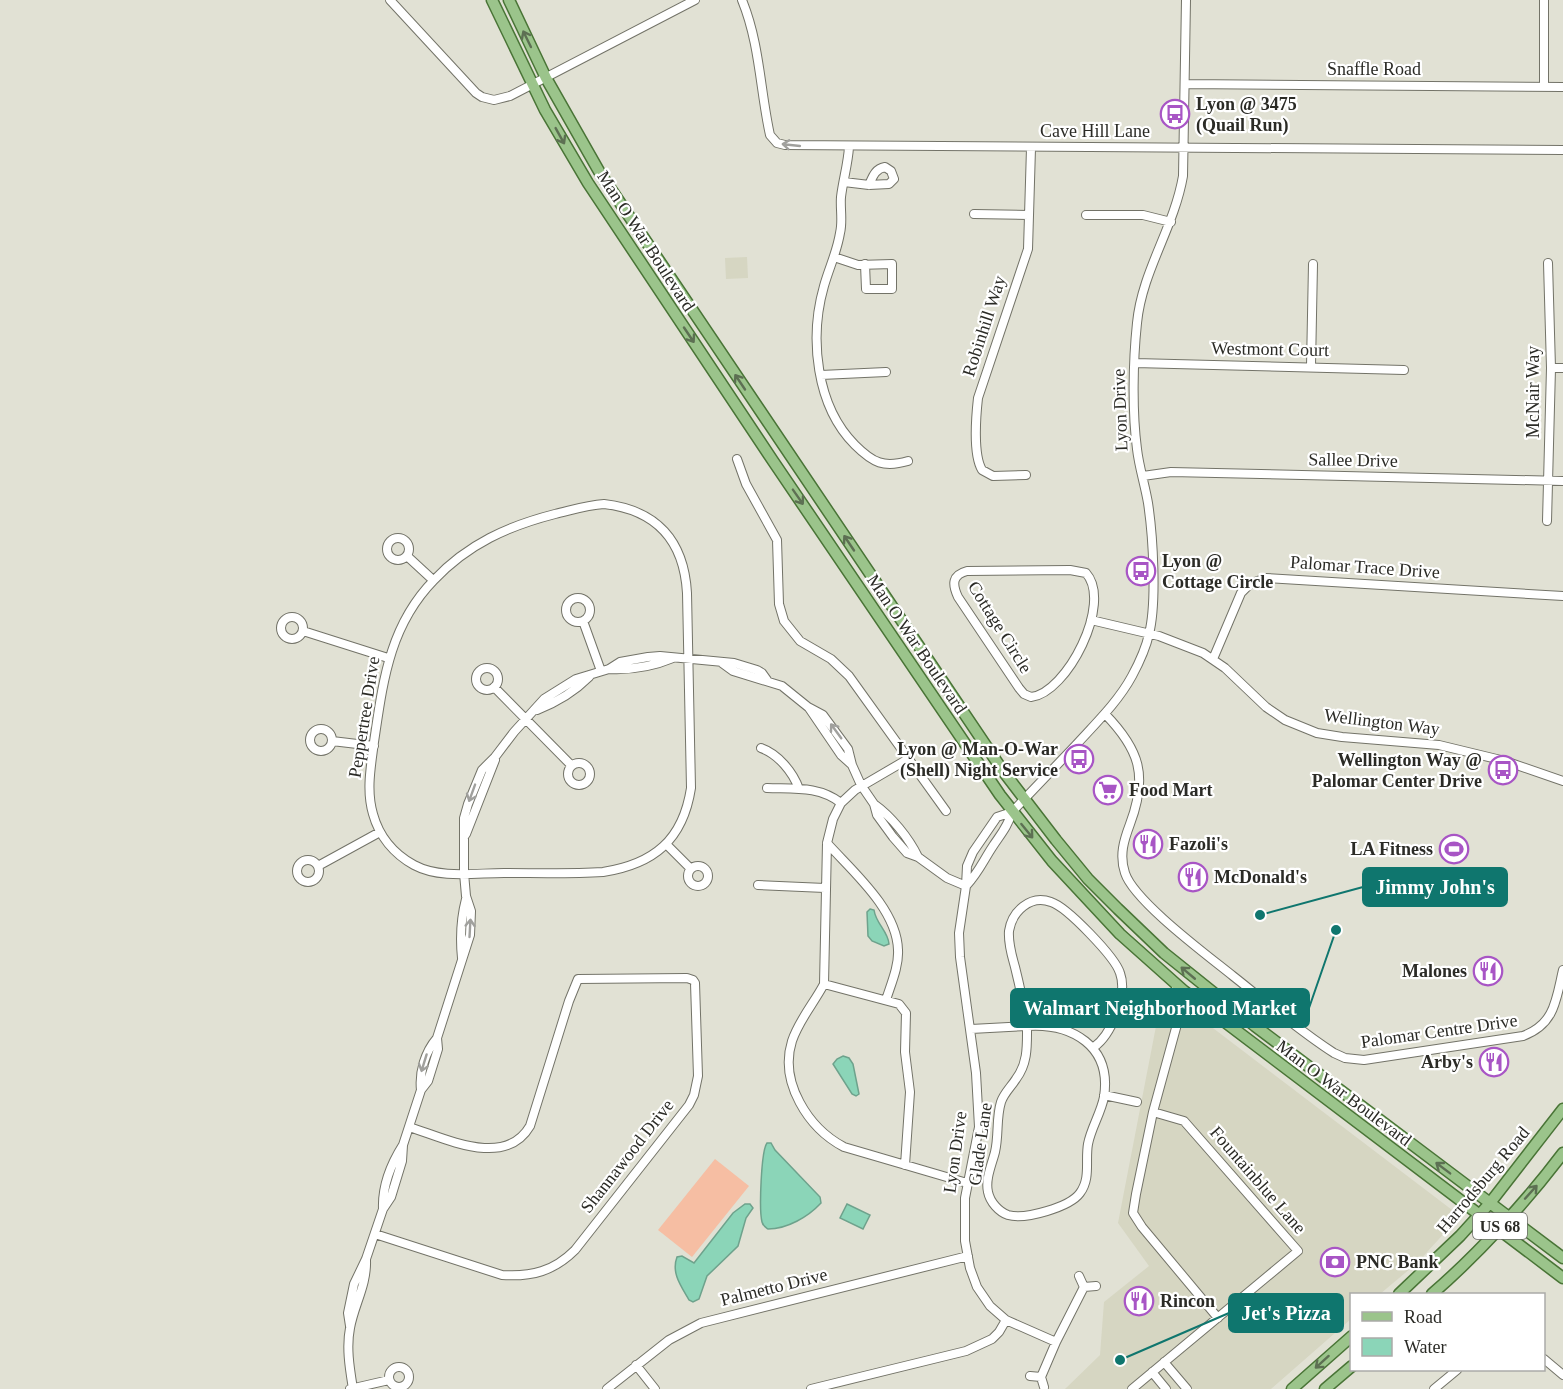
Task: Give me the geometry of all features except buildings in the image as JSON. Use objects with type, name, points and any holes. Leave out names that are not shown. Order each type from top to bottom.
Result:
[{"type":"main road","name":"Man O War Boulevard","points":[[492,0],[533,85],[570,153],[621,234],[1012,812],[1052,861],[1120,934],[1198,1002],[1478,1216],[1563,1278]]},
{"type":"main road","name":"Man O War Boulevard","points":[[509,0],[546,78],[600,173],[1003,771],[1088,879],[1164,953],[1255,1026],[1563,1258]]},
{"type":"main road","name":"Harrodsburg Road","points":[[1400,1293],[1490,1203],[1563,1109]]},
{"type":"main road","name":"US 68","points":[[1433,1293],[1497,1229],[1563,1154]]},
{"type":"main road","points":[[1292,1389],[1350,1338]]},
{"type":"main road","points":[[1325,1389],[1350,1368]]},
{"type":"street","points":[[390,0],[469,86],[482,97],[494,100],[533,85],[695,0]]},
{"type":"street","name":"Cave Hill Lane","points":[[741,0],[753,33],[770,135],[774,141],[785,145],[1563,150]]},
{"type":"street","name":"Lyon Drive","points":[[1056,1342],[1006,1320],[990,1306],[977,1287],[964,1241],[963,1212],[979,1128],[976,1073],[960,957],[959,933],[967,866],[972,852],[997,817],[1012,812],[1105,714],[1131,677],[1149,633],[1152,602],[1151,529],[1135,430],[1137,322],[1146,281],[1171,222],[1180,194],[1184,148],[1186,0]]},
{"type":"street","points":[[1544,0],[1544,87]]},
{"type":"street","name":"Snaffle Road","points":[[1185,84],[1563,87]]},
{"type":"street","points":[[849,147],[841,201],[841,232],[819,310],[818,349],[821,375],[828,404],[857,447],[867,456],[883,464],[895,465],[908,461]]},
{"type":"street","name":"Robinhill Way","points":[[1026,475],[993,476],[982,470],[978,459],[976,413],[978,398],[1028,249],[1031,148]]},
{"type":"street","points":[[844,182],[869,185]]},
{"type":"street","points":[[974,214],[1029,215]]},
{"type":"street","points":[[1086,215],[1143,215],[1171,222]]},
{"type":"street","points":[[834,257],[858,265],[865,264]]},
{"type":"street","name":"McNair Way","points":[[1547,521],[1551,368],[1548,262]]},
{"type":"street","points":[[1311,366],[1313,264]]},
{"type":"street","name":"Westmont Court","points":[[1135,363],[1404,370]]},
{"type":"street","points":[[1551,368],[1563,368]]},
{"type":"street","points":[[821,375],[886,372]]},
{"type":"street","points":[[737,459],[746,484],[777,540],[779,604],[784,621],[800,641],[831,659],[849,676],[946,811]]},
{"type":"street","name":"Sallee Drive","points":[[1143,476],[1171,472],[1563,481]]},
{"type":"street","name":"Peppertree Drive","points":[[604,504],[640,513],[658,525],[674,543],[680,554],[686,577],[691,788],[684,816],[667,845],[636,864],[603,872],[464,873],[430,871],[417,866],[395,851],[380,832],[372,811],[369,790],[382,683],[388,658],[411,609],[433,580],[464,553],[514,526],[592,505],[604,504]]},
{"type":"street","points":[[407,556],[433,580]]},
{"type":"street","name":"Cottage Circle","points":[[967,571],[1081,571],[1089,577],[1093,585],[1091,620],[1083,644],[1068,667],[1048,691],[1031,697],[1019,688],[958,597],[954,589],[954,579],[959,573],[967,571]]},
{"type":"street","name":"Palomar Trace Drive","points":[[1213,659],[1241,593],[1250,584],[1266,578],[1563,596]]},
{"type":"street","points":[[1091,620],[1149,633]]},
{"type":"street","points":[[583,621],[605,670]]},
{"type":"street","points":[[303,631],[388,658]]},
{"type":"street","name":"Wellington Way","points":[[1149,633],[1193,648],[1213,659],[1266,707],[1285,720],[1317,733],[1439,745],[1505,761],[1563,781]]},
{"type":"street","points":[[389,1380],[352,1389],[349,1353],[350,1326],[366,1273],[366,1259],[383,1209],[391,1197],[402,1161],[403,1145],[421,1090],[420,1078],[429,1047],[437,1038],[462,958],[460,943],[466,896],[465,835],[495,757],[536,710],[549,705],[579,686],[590,676],[605,670],[661,663],[674,658],[722,663],[733,671],[782,686],[808,707],[823,715],[840,736],[848,749],[861,785],[874,804],[883,811],[913,847],[918,857],[947,878],[966,886]]},
{"type":"street","points":[[494,687],[571,765]]},
{"type":"street","name":"Palomar Centre Drive","points":[[1105,714],[1120,730],[1133,750],[1140,780],[1140,796],[1122,849],[1124,870],[1130,883],[1179,932],[1265,1002],[1334,1053],[1345,1058],[1364,1060],[1517,1038],[1530,1034],[1544,1025],[1552,1013],[1563,970]]},
{"type":"street","points":[[332,741],[374,746]]},
{"type":"street","points":[[761,748],[771,751],[794,776],[800,789]]},
{"type":"street","points":[[908,759],[861,785],[841,803],[833,819],[827,843],[824,984],[799,1025],[791,1043],[789,1072],[798,1098],[807,1114],[837,1143],[967,1183]]},
{"type":"street","points":[[767,788],[825,792],[841,803]]},
{"type":"street","name":"Lyon Drive","points":[[966,886],[980,870],[994,844],[1007,828],[1012,812]]},
{"type":"street","points":[[318,866],[380,832]]},
{"type":"street","points":[[827,843],[880,904],[890,919],[898,952],[886,1000]]},
{"type":"street","points":[[667,845],[691,868]]},
{"type":"street","points":[[758,885],[825,888]]},
{"type":"street","points":[[971,1029],[1045,1026],[1069,1031],[1094,1047],[1108,1033],[1121,995],[1120,973],[1107,953],[1074,919],[1061,907],[1046,900],[1038,900],[1023,906],[1013,916],[1009,934],[1027,1026]]},
{"type":"street","name":"Shannawood Drive","points":[[375,1234],[502,1275],[536,1274],[565,1260],[694,1095],[698,1076],[695,983],[687,978],[578,979],[569,1001],[531,1126],[511,1144],[493,1148],[477,1148],[409,1127]]},
{"type":"street","points":[[1175,983],[1178,992],[1179,1017],[1153,1112],[1133,1213],[1142,1227],[1218,1318]]},
{"type":"street","points":[[824,984],[899,1004],[906,1013],[905,1052],[910,1106],[905,1165]]},
{"type":"street","points":[[1179,1017],[1198,1002]]},
{"type":"street","name":"Glade Lane","points":[[1027,1026],[1025,1062],[1002,1099],[998,1116],[997,1142],[988,1177],[988,1193],[1000,1210],[1014,1216],[1066,1205],[1079,1195],[1087,1175],[1088,1145],[1104,1095],[1104,1077],[1094,1047]]},
{"type":"street","points":[[1104,1095],[1137,1102]]},
{"type":"street","name":"Fountainblue Lane","points":[[1132,1389],[1298,1251],[1184,1121],[1153,1112]]},
{"type":"street","name":"Palmetto Drive","points":[[607,1389],[669,1340],[685,1330],[713,1319],[968,1256]]},
{"type":"street","points":[[1079,1276],[1084,1287]]},
{"type":"street","points":[[1084,1287],[1096,1287]]},
{"type":"street","points":[[1044,1387],[1041,1377],[1084,1287]]},
{"type":"street","points":[[811,1389],[966,1351],[992,1339],[1006,1320]]},
{"type":"street","points":[[1545,1360],[1563,1375]]},
{"type":"street","points":[[1164,1362],[1187,1389]]},
{"type":"street","points":[[636,1365],[655,1389]]},
{"type":"street","points":[[1434,1389],[1456,1371]]},
{"type":"street","points":[[1152,1372],[1166,1389]]},
{"type":"street","points":[[1030,1376],[1041,1377]]},
{"type":"shaded area","points":[[747,257],[748,278],[726,279],[725,258]]},
{"type":"shaded area","points":[[1163,990],[1460,1216],[1417,1263],[1381,1293],[1350,1293],[1350,1320],[1271,1389],[1065,1389],[1100,1355],[1104,1302],[1149,1266],[1118,1223]]},
{"type":"shaded area","points":[[715,1159],[749,1186],[692,1257],[658,1230]]},
{"type":"water","points":[[870,909],[874,910],[887,935],[889,944],[884,946],[872,941],[868,936],[867,912]]},
{"type":"water","points":[[843,1056],[849,1058],[853,1064],[859,1094],[856,1096],[852,1094],[833,1064]]},
{"type":"water","points":[[767,1143],[771,1143],[820,1197],[821,1203],[797,1221],[768,1229],[762,1223],[761,1215],[762,1168]]},
{"type":"water","points":[[745,1204],[750,1204],[753,1208],[746,1218],[738,1246],[707,1276],[699,1299],[693,1302],[689,1300],[676,1274],[677,1257],[682,1256],[694,1263],[733,1213]]},
{"type":"water","points":[[847,1204],[870,1215],[863,1229],[840,1218]]},
{"type":"place","name":"Lyon @ 3475 (Quail Run)","points":[[1175,114]]},
{"type":"place","name":"Lyon @ Cottage Circle","points":[[1141,571]]},
{"type":"place","name":"Lyon @ Man-O-War (Shell) Night Service","points":[[1079,759]]},
{"type":"place","name":"Wellington Way @ Palomar Center Drive","points":[[1503,770]]},
{"type":"place","name":"Food Mart","points":[[1108,790]]},
{"type":"place","name":"Fazoli's","points":[[1148,844]]},
{"type":"place","name":"LA Fitness","points":[[1454,849]]},
{"type":"place","name":"McDonald's","points":[[1193,877]]},
{"type":"place","name":"Jimmy John's","points":[[1260,915]]},
{"type":"place","name":"Walmart Neighborhood Market","points":[[1336,930]]},
{"type":"place","name":"Malones","points":[[1488,971]]},
{"type":"place","name":"Arby's","points":[[1494,1062]]},
{"type":"place","name":"PNC Bank","points":[[1335,1262]]},
{"type":"place","name":"Rincon","points":[[1139,1301]]},
{"type":"place","name":"Jet's Pizza","points":[[1120,1360]]}]
